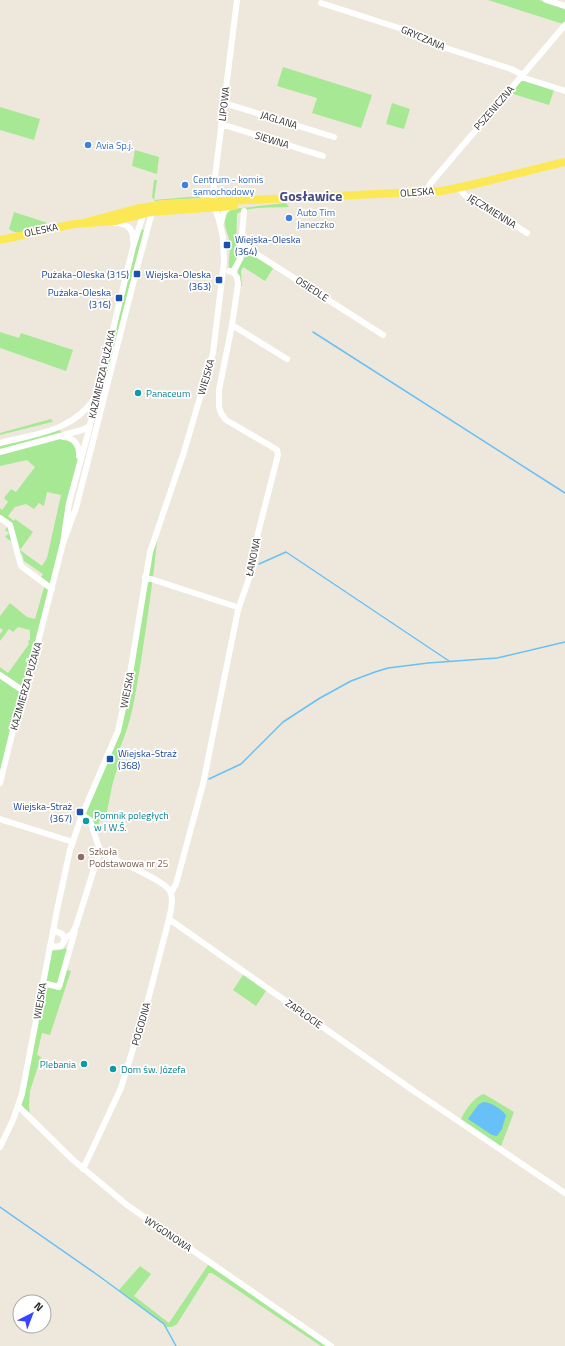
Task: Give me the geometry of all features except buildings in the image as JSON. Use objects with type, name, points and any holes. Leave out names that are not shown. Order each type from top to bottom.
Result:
[{"type":"main road","name":"OLESKA","points":[[0,240],[56,227],[83,223],[135,209],[150,210],[266,199],[427,192],[460,187],[565,162]]},
{"type":"main road","name":"OLESKA","points":[[214,205],[229,207],[266,199]]},
{"type":"main road","name":"OLESKA","points":[[83,223],[107,223],[143,215],[150,210]]},
{"type":"street","name":"LIPOWA","points":[[214,205],[213,193],[237,0]]},
{"type":"street","points":[[546,0],[565,6]]},
{"type":"street","name":"GRYCZANA","points":[[321,3],[421,35],[430,43],[511,69],[522,76],[565,92]]},
{"type":"street","name":"PSZENICZNA","points":[[427,192],[430,184],[565,26]]},
{"type":"street","name":"JAGLANA","points":[[224,103],[334,137]]},
{"type":"street","name":"SIEWNA","points":[[221,124],[323,156]]},
{"type":"street","name":"JĘCZMIENNA","points":[[460,187],[461,192],[527,233]]},
{"type":"street","name":"WIEJSKA","points":[[0,1147],[18,1106],[24,1086],[53,930],[73,842],[82,815],[115,739],[122,715],[150,552],[184,452],[210,366],[224,271],[221,227],[214,205]]},
{"type":"street","name":"WIEJSKA","points":[[221,227],[224,212],[229,207]]},
{"type":"street","name":"KAZIMIERZA PUŻAKA","points":[[63,542],[76,508],[150,210]]},
{"type":"street","points":[[224,271],[233,272],[240,260],[244,211]]},
{"type":"street","name":"KAZIMIERZA PUŻAKA","points":[[0,783],[14,726],[52,589],[78,466],[133,247],[143,215]]},
{"type":"street","points":[[107,223],[119,223],[129,227],[133,234],[133,247]]},
{"type":"street","name":"OSIEDLE","points":[[241,244],[383,335]]},
{"type":"street","name":"ŁANOWA","points":[[170,893],[176,884],[204,784],[238,610],[254,561],[258,533],[278,455],[278,452],[274,448],[226,420],[219,407],[219,390],[232,325],[238,284],[237,277],[233,272]]},
{"type":"street","points":[[232,325],[287,360]]},
{"type":"street","points":[[0,443],[55,429],[72,422],[88,408],[96,396]]},
{"type":"street","points":[[0,452],[82,430],[95,422],[100,414]]},
{"type":"street","points":[[55,429],[72,428],[82,430],[87,435],[90,442],[90,452]]},
{"type":"street","points":[[56,437],[68,437],[76,444],[80,452],[78,466]]},
{"type":"street","points":[[0,518],[10,525],[21,566],[52,589]]},
{"type":"street","points":[[145,576],[234,606]]},
{"type":"street","points":[[0,675],[24,692]]},
{"type":"street","points":[[82,815],[90,820],[100,850],[104,854],[166,886],[170,893],[172,902],[169,919]]},
{"type":"street","points":[[0,819],[73,842]]},
{"type":"street","points":[[43,983],[59,987],[76,926],[100,850]]},
{"type":"street","name":"POGODNA","points":[[83,1169],[121,1088],[148,1000],[169,919]]},
{"type":"street","name":"ZAPŁOCIE","points":[[169,919],[412,1089],[565,1193]]},
{"type":"street","points":[[50,947],[59,946],[72,934],[76,926]]},
{"type":"street","points":[[53,930],[62,934],[68,954]]},
{"type":"street","name":"WYGONOWA","points":[[18,1106],[83,1169],[141,1215],[331,1346]]},
{"type":"green space","points":[[488,0],[539,0],[565,9],[565,22],[563,24]]},
{"type":"green space","points":[[283,67],[372,95],[361,128],[312,113],[317,98],[277,86]]},
{"type":"green space","points":[[522,80],[554,90],[549,105],[510,93]]},
{"type":"green space","points":[[392,103],[410,109],[404,129],[386,124]]},
{"type":"green space","points":[[0,107],[40,119],[34,140],[0,130]]},
{"type":"green space","points":[[135,150],[159,157],[157,174],[132,166]]},
{"type":"green space","points":[[154,180],[157,180],[154,200],[152,197]]},
{"type":"green space","points":[[200,196],[200,198],[154,200]]},
{"type":"green space","points":[[286,203],[289,207],[262,208],[242,211],[237,214],[236,251],[239,253],[235,264],[230,269],[230,242],[224,221],[228,212],[233,209]]},
{"type":"green space","points":[[14,212],[57,226],[25,233],[13,232],[9,229]]},
{"type":"green space","points":[[140,229],[144,230],[99,409],[95,408]]},
{"type":"green space","points":[[249,253],[274,267],[265,281],[243,267],[241,271],[242,287],[239,283],[237,274],[244,258]]},
{"type":"green space","points":[[0,332],[19,338],[21,333],[73,350],[66,371],[0,348]]},
{"type":"green space","points":[[51,419],[53,421],[52,422],[0,435],[0,433]]},
{"type":"green space","points":[[60,430],[61,434],[0,450],[0,446]]},
{"type":"green space","points":[[68,437],[79,452],[63,543],[0,783],[0,667],[8,673],[29,644],[30,630],[18,627],[13,632],[9,629],[0,641],[0,634],[3,630],[0,628],[0,616],[10,603],[27,617],[35,619],[45,584],[39,580],[43,574],[24,561],[22,554],[18,555],[15,544],[5,537],[9,533],[5,530],[9,525],[0,518],[0,508],[2,510],[8,502],[4,498],[11,489],[16,492],[35,467],[27,460],[0,466],[0,452]],"holes":[[[47,492],[61,495],[47,558],[42,566],[20,550],[33,532],[15,519],[14,521],[8,516],[15,507],[26,504],[34,509],[39,503],[44,506]]]},
{"type":"green space","points":[[154,540],[157,542],[154,572],[133,706],[119,750],[122,752],[112,786],[106,817],[101,816],[97,830],[94,831],[92,825],[82,815],[115,739]]},
{"type":"green space","points":[[66,948],[67,951],[64,969],[71,971],[50,1035],[42,1033],[37,1055],[41,1057],[30,1091],[30,1117],[20,1107],[49,951]]},
{"type":"green space","points":[[245,972],[268,988],[256,1006],[233,990]]},
{"type":"green space","points":[[484,1094],[514,1112],[500,1149],[460,1122],[470,1105]]},
{"type":"green space","points":[[210,1262],[331,1346],[321,1346],[212,1273],[209,1273],[177,1324],[172,1327],[167,1327],[119,1290],[140,1266],[151,1274],[134,1296],[169,1323]]},
{"type":"water","points":[[483,1102],[496,1106],[506,1115],[502,1129],[497,1136],[492,1135],[468,1119],[478,1105]]},
{"type":"waterway","points":[[313,332],[565,493]]},
{"type":"waterway","points":[[259,564],[286,552],[449,661]]},
{"type":"waterway","points":[[209,779],[241,764],[283,722],[320,698],[351,681],[388,668],[428,663],[497,658],[565,642]]},
{"type":"waterway","points":[[0,1207],[99,1276],[164,1324],[176,1346]]},
{"type":"place","name":"Avia Sp.j.","points":[[88,145]]},
{"type":"place","name":"Centrum - komis samochodowy","points":[[185,185]]},
{"type":"place","name":"Auto Tim Janeczko","points":[[289,218]]},
{"type":"place","name":"Wiejska-Oleska (364)","points":[[227,245]]},
{"type":"place","name":"Pużaka-Oleska (315)","points":[[137,274]]},
{"type":"place","name":"Wiejska-Oleska (363)","points":[[219,280]]},
{"type":"place","name":"Pużaka-Oleska (316)","points":[[119,298]]},
{"type":"place","name":"Panaceum","points":[[138,393]]},
{"type":"place","name":"Wiejska-Straż (368)","points":[[110,759]]},
{"type":"place","name":"Wiejska-Straż (367)","points":[[80,812]]},
{"type":"place","name":"Pomnik poległych w I W.Ś.","points":[[86,821]]},
{"type":"place","name":"Szkoła Podstawowa nr 25","points":[[81,857]]},
{"type":"place","name":"Plebania","points":[[84,1064]]},
{"type":"place","name":"Dom św. Józefa","points":[[113,1069]]},
{"type":"district","name":"Gosławice","points":[[311,195]]}]
